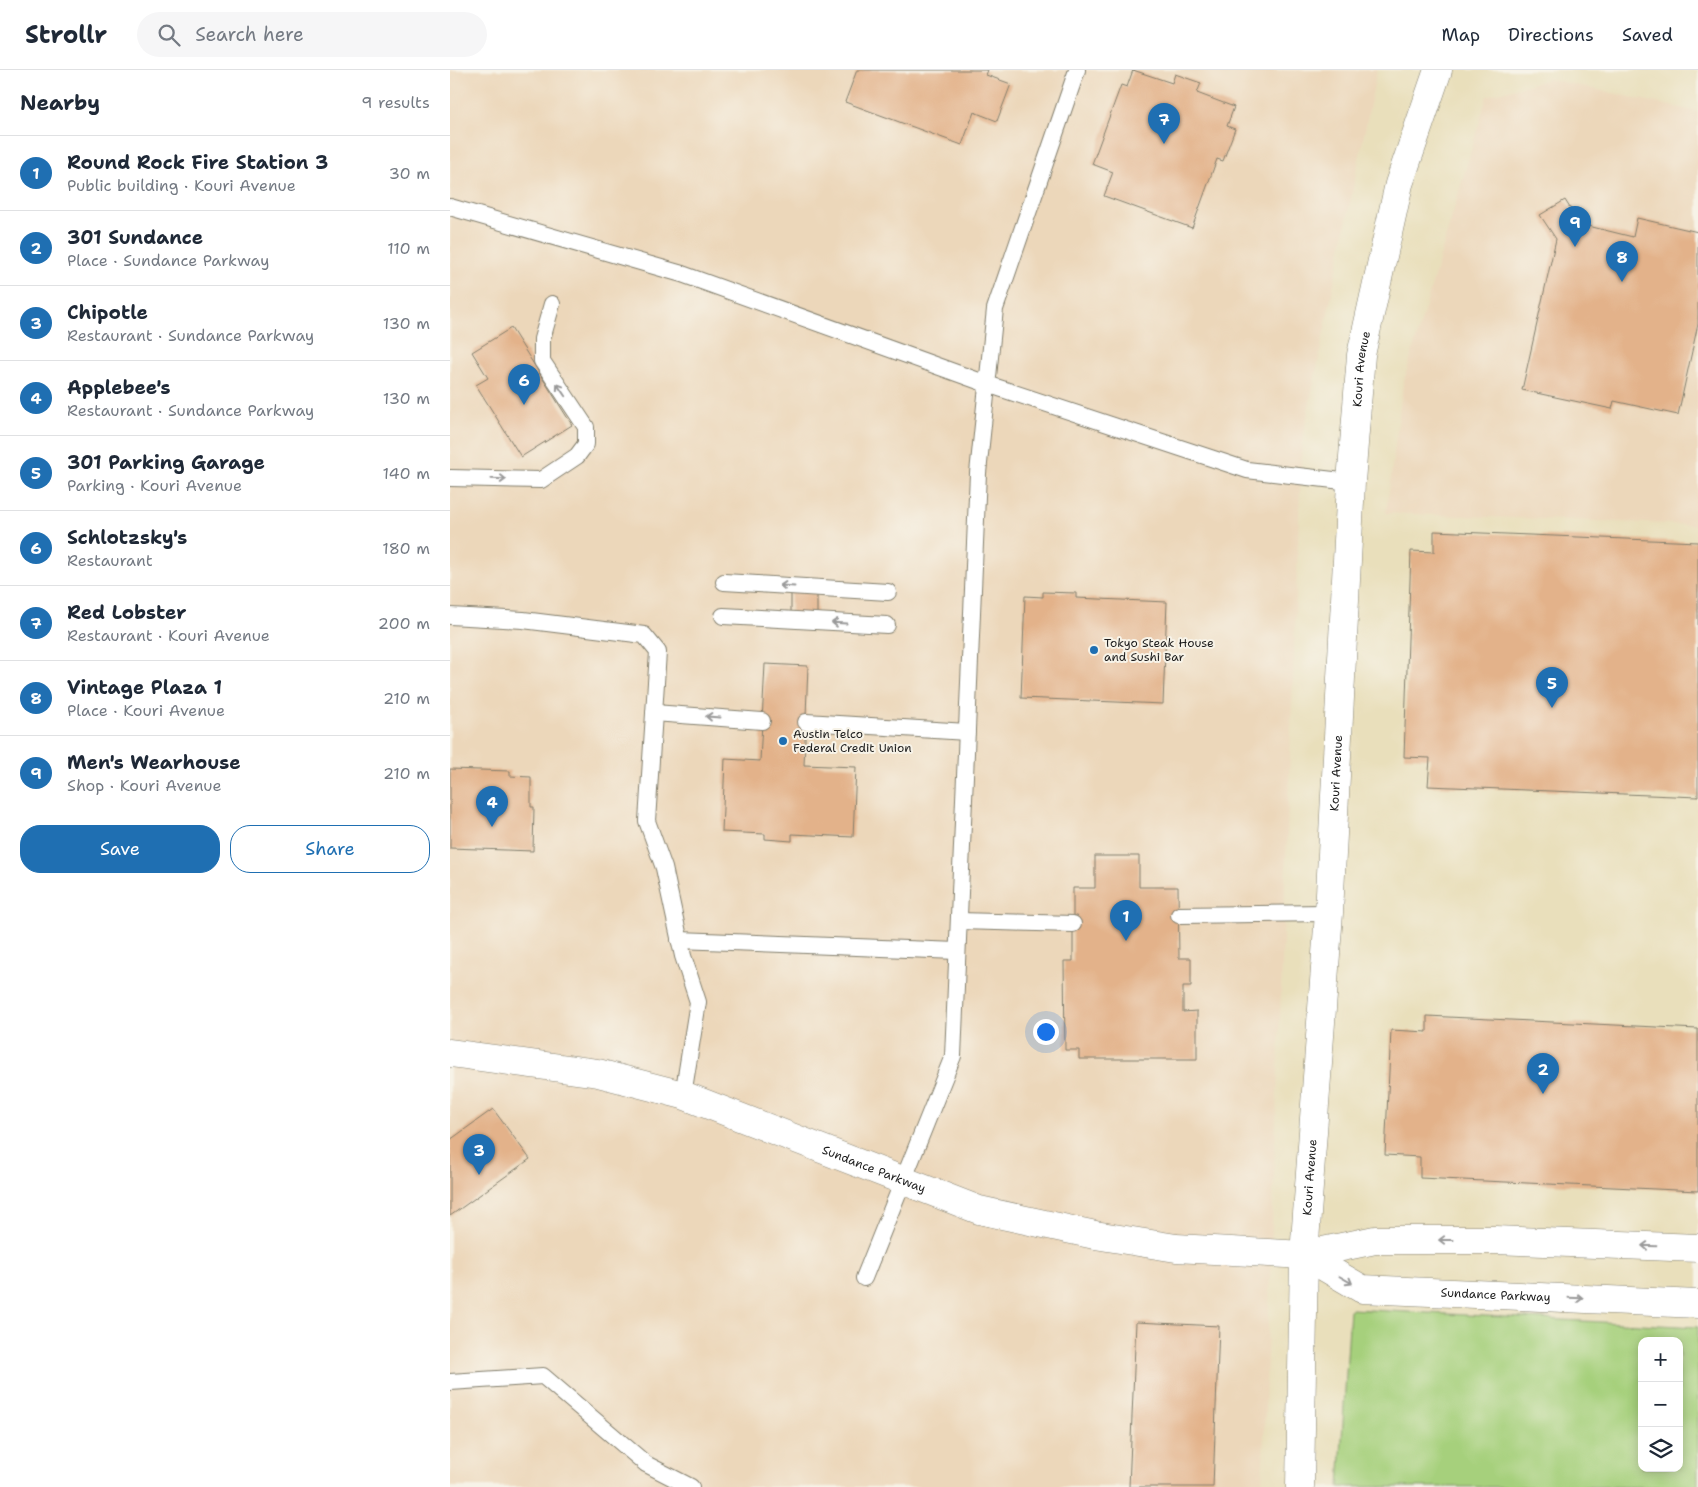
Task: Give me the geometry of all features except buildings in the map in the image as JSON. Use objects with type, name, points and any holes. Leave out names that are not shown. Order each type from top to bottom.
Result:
[{"type":"street","name":"Kouri Avenue","points":[[1300,1487],[1304,1255],[1329,913],[1351,482],[1361,355],[1399,184],[1438,70]]},
{"type":"street","name":"Sundance Parkway","points":[[450,1054],[598,1073],[683,1095],[979,1210],[1094,1235],[1176,1248],[1304,1255],[1374,1240],[1495,1240],[1698,1248]]},
{"type":"street","name":"Sundance Parkway","points":[[1304,1255],[1362,1289],[1698,1304]]},
{"type":"lane","points":[[864,1278],[953,1056],[978,473],[995,309],[1077,70]]},
{"type":"lane","points":[[450,207],[682,274],[986,384],[1247,470],[1351,482]]},
{"type":"lane","points":[[450,478],[541,480],[577,456],[586,444],[586,427],[542,361],[542,340],[552,304]]},
{"type":"lane","points":[[724,582],[888,592]]},
{"type":"lane","points":[[450,616],[523,620],[644,636],[658,652],[647,820],[664,868],[679,940],[698,1002],[683,1095]]},
{"type":"lane","points":[[723,616],[887,626]]},
{"type":"lane","points":[[654,713],[762,720]]},
{"type":"lane","points":[[806,722],[967,732]]},
{"type":"lane","points":[[1179,915],[1329,913]]},
{"type":"lane","points":[[958,921],[1073,924]]},
{"type":"lane","points":[[679,940],[957,951]]},
{"type":"lane","points":[[450,1382],[543,1376],[646,1464],[691,1487]]},
{"type":"shaded area","points":[[450,70],[1377,70],[1302,441],[1262,1487],[450,1487]]},
{"type":"shaded area","points":[[1549,79],[1698,112],[1698,525],[1386,513],[1403,384],[1487,96]]},
{"type":"green space","points":[[1350,1309],[1698,1327],[1698,1487],[1339,1487]]},
{"type":"place","name":"Red Lobster","points":[[1164,144]]},
{"type":"place","name":"Men's Wearhouse","points":[[1575,247]]},
{"type":"place","name":"Vintage Plaza 1","points":[[1622,282]]},
{"type":"place","name":"Schlotzsky's","points":[[524,405]]},
{"type":"place","name":"Tokyo Steak House and Sushi Bar","points":[[1094,650]]},
{"type":"place","name":"301 Parking Garage","points":[[1552,708]]},
{"type":"place","name":"Austin Telco Federal Credit Union","points":[[783,741]]},
{"type":"place","name":"Applebee's","points":[[492,827]]},
{"type":"place","name":"Round Rock Fire Station 3","points":[[1126,941]]},
{"type":"place","name":"301 Sundance","points":[[1543,1094]]},
{"type":"place","name":"Chipotle","points":[[479,1175]]}]
